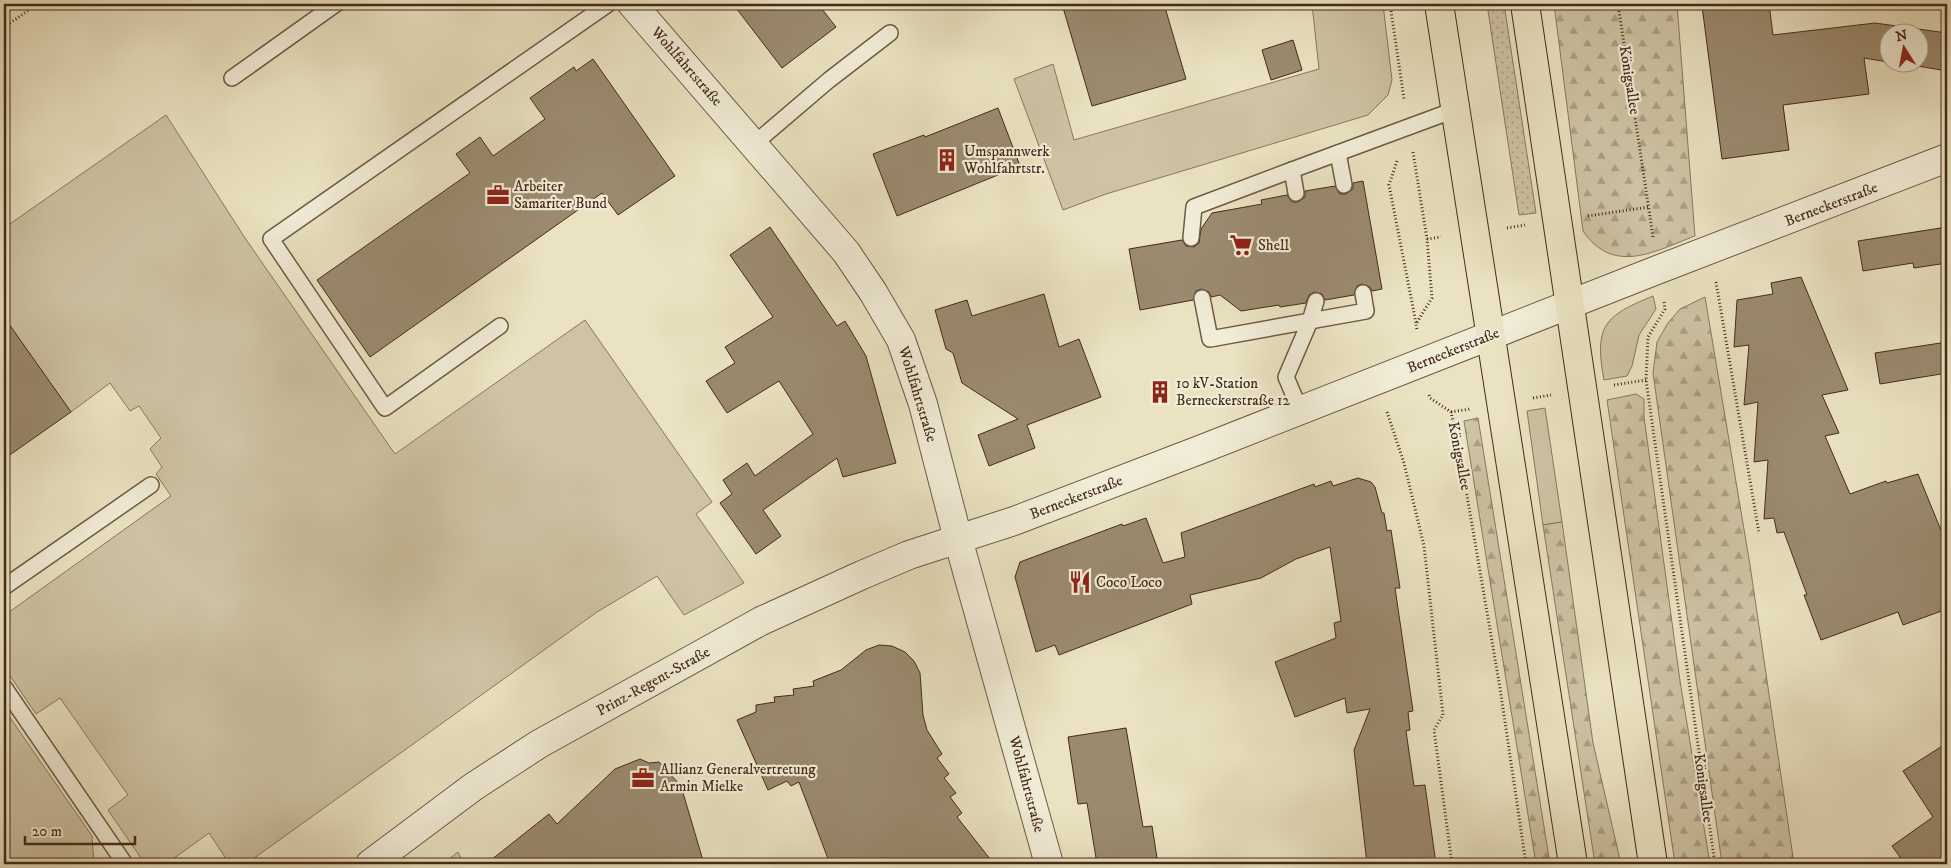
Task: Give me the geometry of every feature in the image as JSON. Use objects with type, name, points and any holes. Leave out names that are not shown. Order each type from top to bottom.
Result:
[{"type":"main road","points":[[1439,4],[1457,109],[1492,335],[1500,404],[1573,864]]},
{"type":"main road","points":[[1525,4],[1653,864]]},
{"type":"street","name":"Wohlfahrtstraße","points":[[632,4],[846,252],[873,292],[901,340],[923,404],[958,539],[1049,864]]},
{"type":"street","name":"Berneckerstraße","points":[[958,539],[1014,521],[1947,158]]},
{"type":"street","name":"Prinz-Regent-Straße","points":[[370,864],[473,787],[539,744],[618,699],[761,621],[909,555],[958,539]]},
{"type":"lane","points":[[232,78],[336,4]]},
{"type":"lane","points":[[500,326],[385,408],[271,239],[608,4]]},
{"type":"lane","points":[[754,144],[829,80],[890,33]]},
{"type":"lane","points":[[1191,238],[1194,206],[1457,109]]},
{"type":"lane","points":[[1338,153],[1344,185]]},
{"type":"lane","points":[[1292,170],[1296,193]]},
{"type":"lane","points":[[1202,298],[1210,339],[1366,311],[1363,293]]},
{"type":"lane","points":[[1300,410],[1286,378],[1310,321],[1316,301]]},
{"type":"lane","points":[[4,587],[152,485]]},
{"type":"lane","points":[[4,687],[125,864]]},
{"type":"path","points":[[4,27],[38,4]]},
{"type":"path","points":[[1390,4],[1427,239],[1432,298],[1416,324]]},
{"type":"path","name":"Königsallee","points":[[1618,4],[1657,270],[1665,309],[1648,337],[1646,380],[1715,864]]},
{"type":"path","name":"Königsallee","points":[[1409,127],[1389,185],[1430,398],[1451,412],[1458,443],[1500,688],[1526,864]]},
{"type":"path","points":[[1710,251],[1759,533]]},
{"type":"path","points":[[1387,411],[1404,463],[1424,546],[1443,715],[1434,730],[1452,864]]},
{"type":"green space","points":[[1312,4],[1383,4],[1392,80],[1388,95],[1368,115],[1106,194],[1063,210],[1014,79],[1053,64],[1074,140],[1319,69]]},
{"type":"green space","points":[[1487,4],[1504,4],[1536,213],[1519,215]]},
{"type":"green space","points":[[1554,4],[1677,4],[1695,236],[1650,253],[1622,256],[1608,253],[1595,245],[1583,231]]},
{"type":"green space","points":[[166,115],[245,238],[395,454],[585,320],[712,502],[696,514],[744,583],[684,615],[657,576],[597,612],[246,864],[216,864],[225,857],[209,833],[166,864],[145,864],[108,810],[128,795],[60,698],[36,714],[6,670],[5,615],[171,496],[156,474],[162,467],[150,449],[161,438],[139,406],[130,411],[110,383],[71,412],[19,339],[4,349],[4,228]]},
{"type":"green space","points":[[1653,296],[1656,309],[1639,335],[1632,366],[1627,376],[1604,380],[1601,347],[1602,335],[1606,325],[1623,310]]},
{"type":"green space","points":[[1705,297],[1750,565],[1794,864],[1722,864],[1653,373],[1657,342],[1668,323],[1680,309]]},
{"type":"green space","points":[[1636,394],[1644,399],[1644,417],[1680,681],[1710,864],[1675,864],[1607,400]]},
{"type":"green space","points":[[1545,408],[1562,522],[1543,525],[1527,411]]},
{"type":"green space","points":[[1478,418],[1550,864],[1536,864],[1464,421]]},
{"type":"green space","points":[[1562,522],[1593,743],[1621,864],[1595,864],[1543,525]]},
{"type":"green space","points":[[4,709],[92,836],[94,864],[12,864],[4,851]]},
{"type":"green space","points":[[458,852],[464,864],[443,864]]},
{"type":"building","points":[[733,4],[818,4],[836,27],[782,68]]},
{"type":"building","points":[[1062,4],[1164,4],[1186,79],[1092,106]]},
{"type":"building","points":[[1718,4],[1769,4],[1773,35],[1878,23],[1878,60],[1864,58],[1869,94],[1783,105],[1789,150],[1722,159],[1702,6]]},
{"type":"building","points":[[1928,30],[1947,33],[1947,71],[1928,68]]},
{"type":"building","points":[[1293,40],[1302,70],[1271,80],[1262,50]]},
{"type":"building","name":"Arbeiter Samariter Bund","points":[[593,59],[675,176],[618,215],[602,193],[370,357],[317,280],[470,173],[456,154],[480,137],[493,156],[545,119],[530,98],[574,67],[576,71]]},
{"type":"building","name":"Umspannwerk Wohlfahrtstr.","points":[[998,108],[1020,166],[897,216],[873,154],[924,135],[925,137]]},
{"type":"building","name":"Shell","points":[[1363,181],[1382,289],[1372,291],[1370,287],[1362,284],[1357,286],[1354,295],[1325,300],[1322,294],[1314,292],[1309,295],[1306,303],[1241,311],[1220,295],[1211,297],[1209,292],[1201,289],[1196,291],[1193,300],[1140,310],[1129,249],[1182,240],[1186,246],[1194,247],[1199,243],[1201,229],[1212,213],[1262,204],[1261,200],[1287,195],[1292,202],[1298,202],[1305,197],[1305,191],[1335,186],[1340,194],[1346,194],[1353,189],[1353,183]]},
{"type":"building","points":[[770,227],[837,326],[845,321],[866,356],[896,463],[843,477],[837,458],[763,510],[781,536],[756,554],[720,503],[732,494],[723,480],[747,463],[755,476],[813,434],[779,381],[727,413],[706,381],[735,363],[725,347],[773,317],[730,255]]},
{"type":"building","points":[[1947,227],[1947,263],[1914,268],[1913,263],[1863,271],[1858,241]]},
{"type":"building","points":[[1801,277],[1848,390],[1822,395],[1839,433],[1825,436],[1850,494],[1886,481],[1887,483],[1918,474],[1947,545],[1947,609],[1903,625],[1898,612],[1821,640],[1784,532],[1777,533],[1774,518],[1764,519],[1768,460],[1754,462],[1758,402],[1744,405],[1749,345],[1734,347],[1737,300],[1773,294],[1771,283]]},
{"type":"building","points":[[1044,294],[1059,347],[1079,339],[1101,397],[1027,425],[1035,448],[989,466],[978,435],[1018,419],[962,383],[953,353],[946,349],[935,310],[967,300],[972,316]]},
{"type":"building","points":[[4,317],[71,412],[4,459]]},
{"type":"building","points":[[1947,342],[1947,373],[1880,384],[1875,353]]},
{"type":"building","points":[[1358,478],[1371,482],[1375,487],[1382,513],[1384,513],[1387,531],[1391,530],[1400,588],[1395,588],[1413,711],[1408,712],[1410,730],[1406,731],[1414,786],[1425,785],[1436,864],[1367,864],[1354,750],[1370,709],[1347,713],[1345,698],[1295,717],[1275,662],[1336,638],[1334,623],[1341,621],[1330,547],[1296,559],[1261,578],[1190,595],[1192,604],[1059,655],[1055,645],[1036,652],[1015,577],[1020,562],[1122,524],[1123,526],[1146,518],[1163,563],[1185,557],[1181,533],[1314,484],[1315,487],[1331,481],[1333,486]]},
{"type":"building","points":[[879,645],[892,646],[905,652],[914,661],[920,673],[923,715],[927,730],[942,754],[937,758],[949,774],[944,778],[956,793],[950,797],[962,813],[957,817],[994,864],[830,864],[799,782],[791,786],[787,781],[768,790],[737,720],[756,712],[756,705],[775,702],[774,697],[794,695],[793,689],[814,686],[813,681],[841,670],[866,650]]},
{"type":"building","points":[[1126,728],[1143,827],[1152,826],[1158,864],[1097,864],[1087,803],[1078,804],[1068,737]]},
{"type":"building","points":[[1947,743],[1947,864],[1905,864],[1892,846],[1933,817],[1903,771]]},
{"type":"building","points":[[640,759],[649,763],[659,762],[681,786],[704,864],[486,864],[549,814],[557,824],[615,769]]},
{"type":"place","name":"Umspannwerk Wohlfahrtstr.","points":[[947,160]]},
{"type":"place","name":"Arbeiter Samariter Bund","points":[[498,195]]},
{"type":"place","name":"Shell","points":[[1241,245]]},
{"type":"place","name":"10 kV-Station Berneckerstraße 12","points":[[1160,392]]},
{"type":"place","name":"Coco Loco","points":[[1080,582]]},
{"type":"place","name":"Allianz Generalvertretung Armin Mielke","points":[[643,778]]}]
